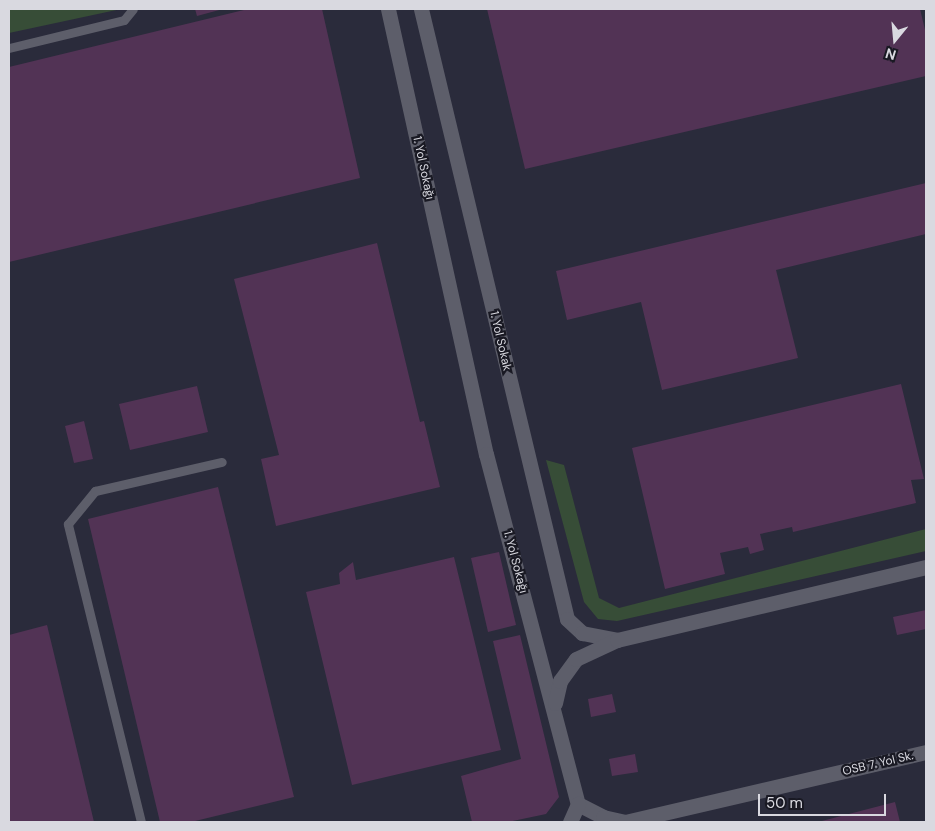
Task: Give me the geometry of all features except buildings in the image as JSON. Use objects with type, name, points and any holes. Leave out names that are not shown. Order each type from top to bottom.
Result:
[{"type":"street","name":"1. Yol Sokağı","points":[[388,9],[486,454],[578,804]]},
{"type":"street","name":"1. Yol Sokak","points":[[421,9],[567,619],[582,633],[617,640]]},
{"type":"street","points":[[554,707],[560,681],[576,659],[617,640],[925,568]]},
{"type":"street","name":"OSB 7. Yol Sk.","points":[[625,822],[926,752]]},
{"type":"street","points":[[570,822],[578,804],[603,817],[625,822]]},
{"type":"lane","points":[[9,48],[124,20],[133,9]]},
{"type":"lane","points":[[141,822],[68,524],[95,491],[222,462]]},
{"type":"shaded area","points":[[9,9],[926,9],[926,822],[9,822]]},
{"type":"green space","points":[[9,9],[121,9],[9,33]]},
{"type":"green space","points":[[546,460],[564,465],[599,598],[619,608],[926,529],[926,551],[617,621],[598,619],[584,602]]}]
